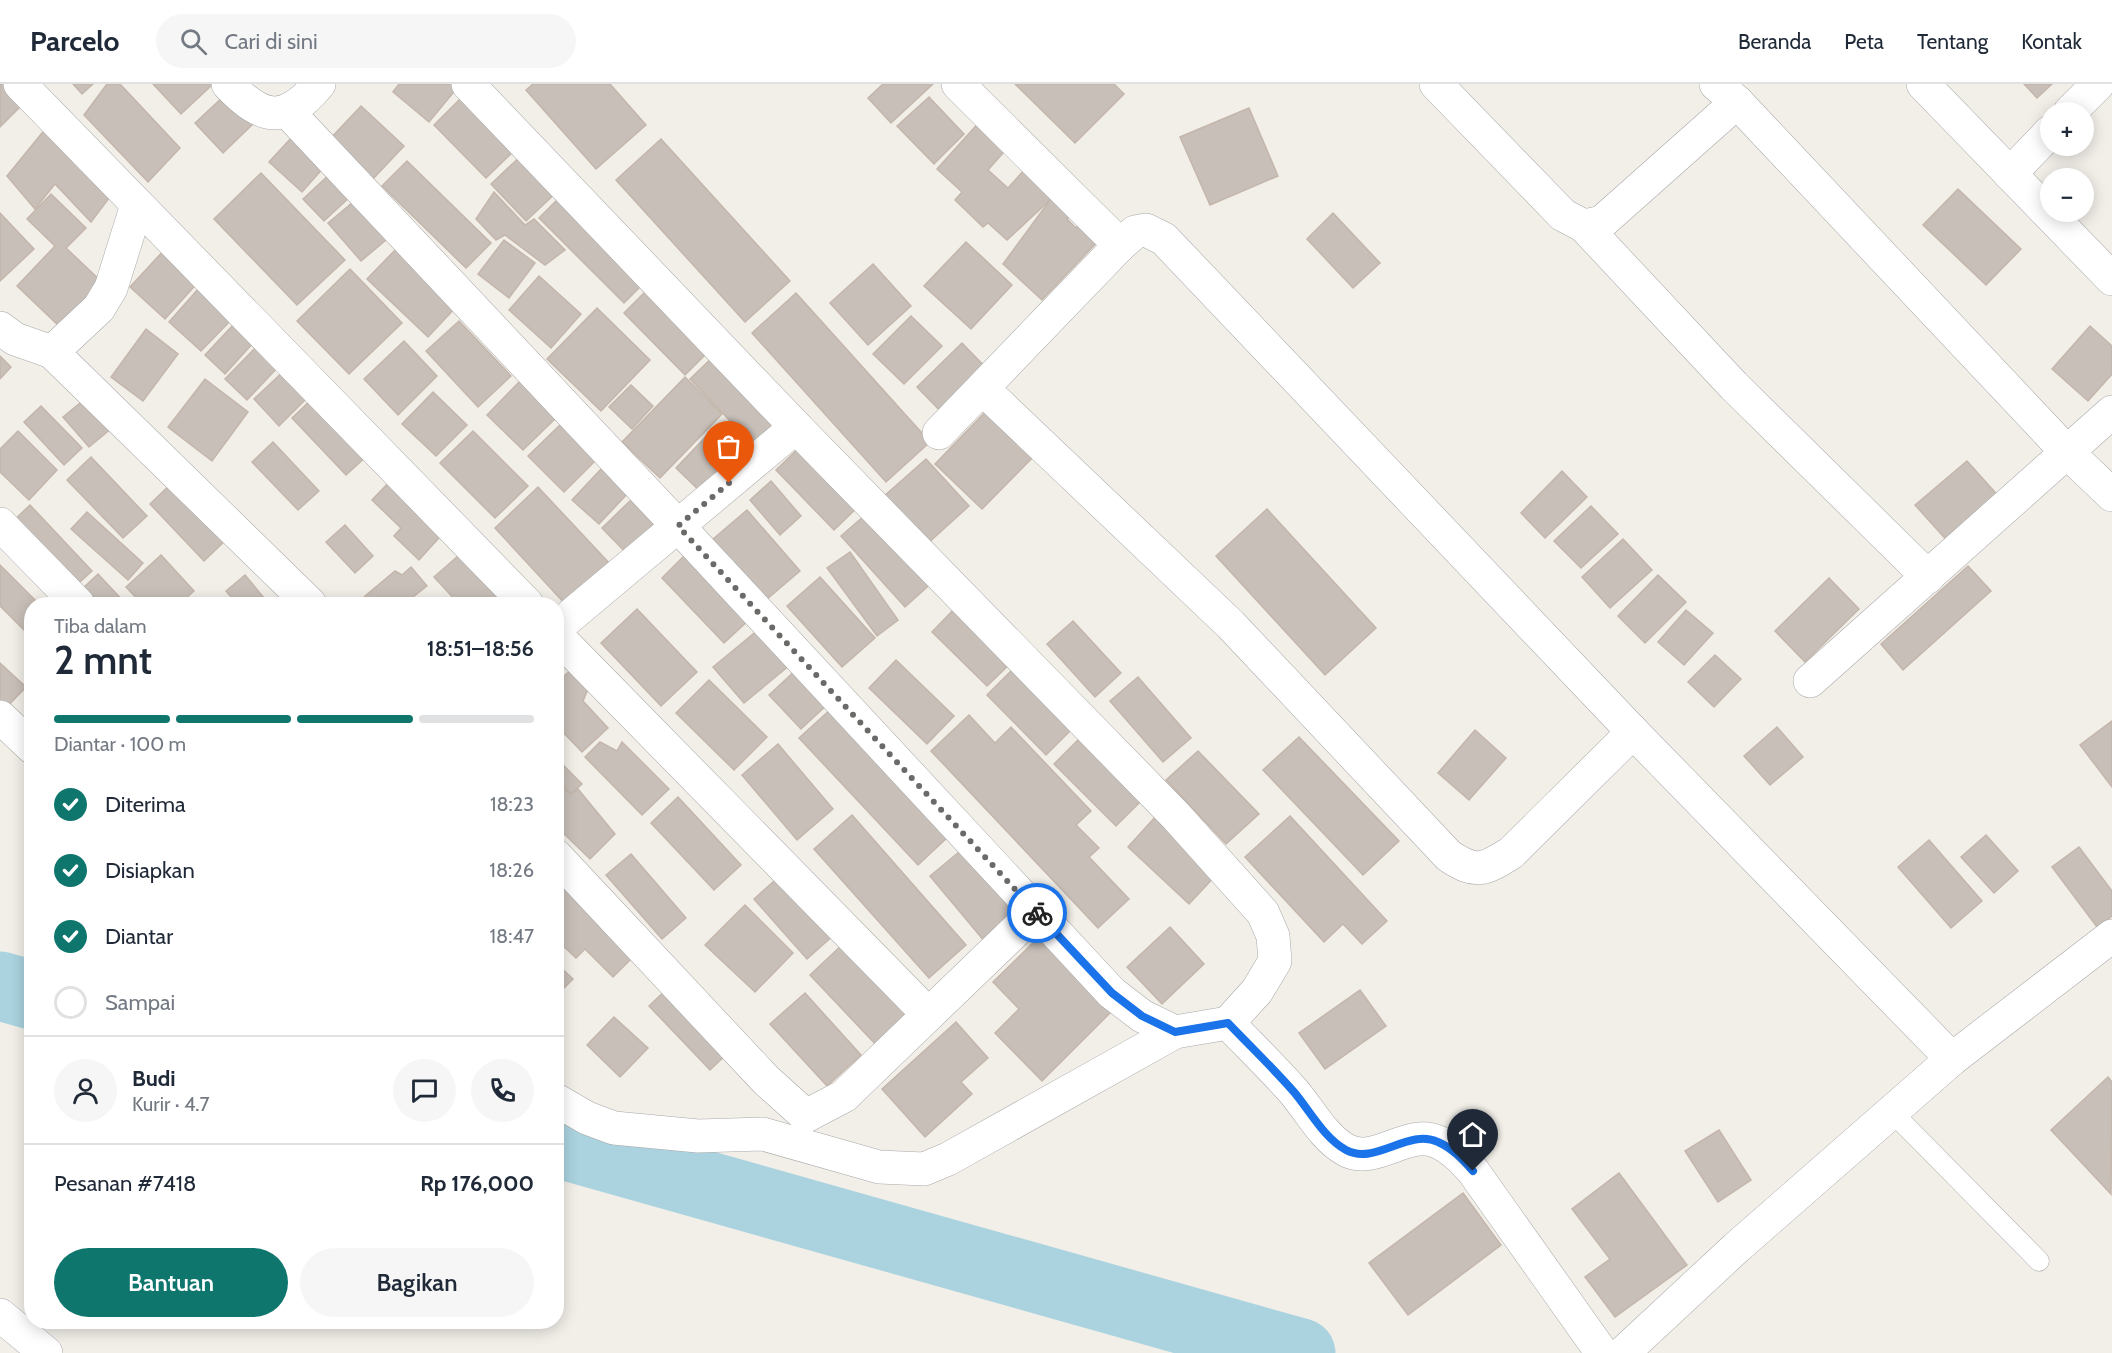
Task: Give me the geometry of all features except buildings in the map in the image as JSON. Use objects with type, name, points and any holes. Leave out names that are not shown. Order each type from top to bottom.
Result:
[{"type":"street","points":[[20,84],[520,597]]},
{"type":"street","points":[[228,84],[245,102],[271,112],[288,112],[305,101],[318,84]]},
{"type":"street","points":[[468,84],[796,426],[1176,816],[1263,913],[1273,936],[1275,961],[1257,992],[1228,1023],[1175,1032],[948,1159],[924,1169],[879,1167],[763,1134],[698,1136],[615,1128],[587,1118],[564,1105]]},
{"type":"street","points":[[958,84],[1120,245]]},
{"type":"street","points":[[1436,84],[1563,215],[1584,226],[1734,386],[1928,577]]},
{"type":"street","points":[[1923,84],[2112,279]]},
{"type":"street","points":[[2080,102],[2098,84]]},
{"type":"street","points":[[1584,226],[1602,222],[1727,93],[2066,452],[2112,495]]},
{"type":"street","points":[[288,112],[678,526],[1112,993],[1142,1016],[1175,1032]]},
{"type":"street","points":[[2010,174],[2040,142]]},
{"type":"street","points":[[52,352],[99,308],[111,288],[137,205]]},
{"type":"street","points":[[939,433],[1135,232],[1146,230],[1164,239],[1634,732],[1952,1059]]},
{"type":"street","points":[[0,328],[15,339],[52,352],[303,597]]},
{"type":"street","points":[[983,389],[1231,625],[1449,856],[1468,869],[1489,867],[1511,853],[1634,732]]},
{"type":"street","points":[[1810,681],[2112,412]]},
{"type":"street","points":[[564,621],[796,426]]},
{"type":"street","points":[[0,524],[71,597]]},
{"type":"street","points":[[564,643],[927,1013]]},
{"type":"street","points":[[0,717],[24,740]]},
{"type":"street","points":[[564,865],[766,1080],[806,1116]]},
{"type":"street","points":[[763,1134],[806,1116],[844,1096],[927,1013],[1035,912]]},
{"type":"street","points":[[1623,1353],[1952,1059],[2112,936]]},
{"type":"street","points":[[1228,1023],[1293,1092],[1332,1139],[1347,1151],[1361,1154],[1419,1137],[1437,1141],[1452,1149],[1473,1171],[1602,1353]]},
{"type":"street","points":[[0,1315],[34,1349]]},
{"type":"lane","points":[[1892,1111],[2039,1261]]},
{"type":"waterway","points":[[0,986],[24,993]]},
{"type":"waterway","points":[[564,1145],[1301,1353]]},
{"type":"way so far","points":[[729,483],[678,526],[1037,913]]},
{"type":"route","points":[[1037,913],[1112,993],[1142,1016],[1175,1032],[1228,1023],[1293,1092],[1332,1139],[1347,1151],[1361,1154],[1419,1137],[1437,1141],[1452,1149],[1473,1171]]}]
